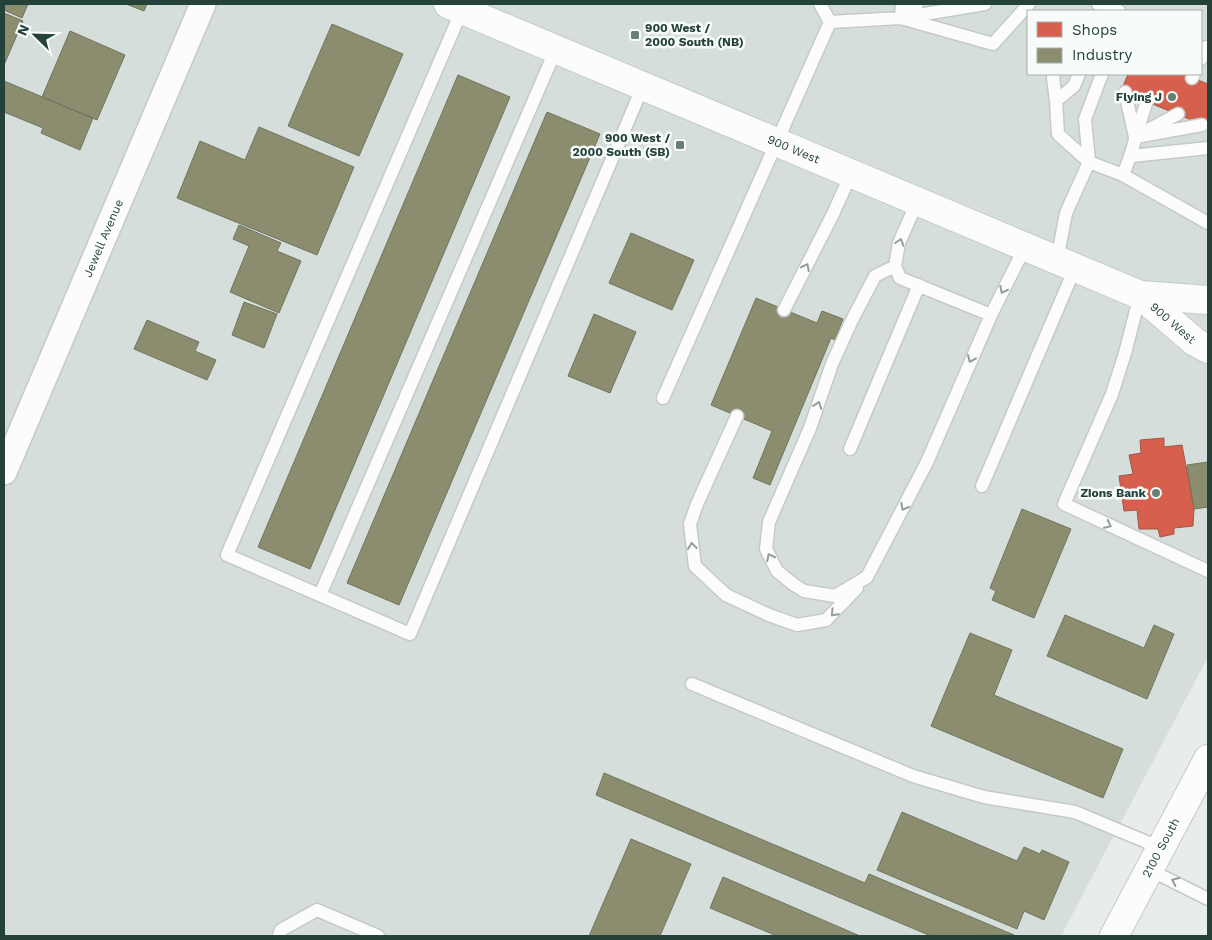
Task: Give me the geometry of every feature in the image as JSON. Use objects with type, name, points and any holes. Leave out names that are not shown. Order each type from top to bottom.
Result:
[{"type":"main road","name":"900 West","points":[[463,6],[642,86],[1140,295],[1195,342],[1208,349]]},
{"type":"main road","name":"900 West","points":[[1140,295],[1208,300]]},
{"type":"main road","name":"2100 South","points":[[1114,936],[1208,759]]},
{"type":"street","name":"Jewell Avenue","points":[[4,472],[203,4]]},
{"type":"lane","points":[[820,4],[830,22]]},
{"type":"lane","points":[[901,18],[905,4]]},
{"type":"lane","points":[[901,18],[917,4]]},
{"type":"lane","points":[[901,18],[926,4]]},
{"type":"lane","points":[[901,18],[945,4]]},
{"type":"lane","points":[[830,22],[901,18],[985,4]]},
{"type":"lane","points":[[901,18],[993,44],[1029,4]]},
{"type":"lane","points":[[1097,4],[1115,10]]},
{"type":"lane","points":[[463,6],[227,554],[410,634],[642,86]]},
{"type":"lane","points":[[663,398],[830,22]]},
{"type":"lane","points":[[320,595],[556,49]]},
{"type":"lane","points":[[1054,75],[1058,134],[1089,162],[1123,176],[1208,223]]},
{"type":"lane","points":[[1056,100],[1074,86],[1079,75]]},
{"type":"lane","points":[[982,486],[1066,264],[1066,214],[1089,162],[1085,120],[1102,75]]},
{"type":"lane","points":[[1125,92],[1135,137]]},
{"type":"lane","points":[[1123,176],[1131,156],[1147,101]]},
{"type":"lane","points":[[1135,137],[1178,114]]},
{"type":"lane","points":[[1135,137],[1202,125]]},
{"type":"lane","points":[[1131,156],[1208,148]]},
{"type":"lane","points":[[784,310],[833,214],[851,174]]},
{"type":"lane","points":[[917,202],[899,243],[895,266],[900,278],[991,315]]},
{"type":"lane","points":[[737,416],[697,504],[690,524],[695,566],[726,595],[768,616],[796,625],[826,620],[867,577],[928,462],[991,315],[1026,247]]},
{"type":"lane","points":[[867,577],[835,596],[804,591],[777,571],[766,549],[769,522],[810,428],[832,364],[851,322],[875,276],[895,266]]},
{"type":"lane","points":[[850,449],[919,285]]},
{"type":"lane","points":[[1140,295],[1125,354],[1112,394],[1064,504],[1208,571]]},
{"type":"lane","points":[[692,684],[914,776],[984,797],[1075,812],[1156,859],[1204,896]]},
{"type":"lane","points":[[279,936],[281,930],[316,910],[378,936]]},
{"type":"shaded area","points":[[4,4],[1208,4],[1208,657],[1061,936],[4,936]]},
{"type":"building: Shops","name":"Flying J","points":[[1128,75],[1186,75],[1208,84],[1208,127],[1121,91]]},
{"type":"building: Shops","name":"Zions Bank","points":[[1164,438],[1164,447],[1182,445],[1194,509],[1193,526],[1174,528],[1174,534],[1160,537],[1158,529],[1139,529],[1137,510],[1124,511],[1119,476],[1133,474],[1129,455],[1141,453],[1140,440]]},
{"type":"building: Industry","points":[[4,4],[28,4],[22,18],[4,10]]},
{"type":"building: Industry","points":[[126,4],[147,4],[144,11]]},
{"type":"building: Industry","points":[[4,13],[23,21],[4,65]]},
{"type":"building: Industry","points":[[332,24],[403,54],[359,156],[288,126]]},
{"type":"building: Industry","points":[[70,31],[125,55],[97,120],[42,97]]},
{"type":"building: Industry","points":[[458,75],[510,97],[310,569],[258,547]]},
{"type":"building: Industry","points":[[4,81],[93,118],[80,150],[41,133],[43,128],[4,112]]},
{"type":"building: Industry","points":[[547,112],[600,134],[399,605],[347,583]]},
{"type":"building: Industry","points":[[259,127],[354,167],[317,255],[177,198],[200,141],[245,160]]},
{"type":"building: Industry","points":[[239,225],[281,243],[277,251],[301,261],[279,313],[230,292],[249,246],[233,239]]},
{"type":"building: Industry","points":[[631,233],[694,260],[672,310],[609,283]]},
{"type":"building: Industry","points":[[756,298],[817,323],[822,311],[843,319],[835,340],[831,338],[770,485],[753,478],[772,431],[711,405]]},
{"type":"building: Industry","points":[[244,302],[277,314],[264,348],[232,335]]},
{"type":"building: Industry","points":[[594,314],[636,332],[610,393],[568,376]]},
{"type":"building: Industry","points":[[147,320],[199,342],[195,351],[216,360],[207,380],[134,349]]},
{"type":"building: Industry","points":[[1208,462],[1208,507],[1194,509],[1187,465]]},
{"type":"building: Industry","points":[[1022,509],[1071,529],[1034,618],[992,600],[996,591],[990,588]]},
{"type":"building: Industry","points":[[1065,615],[1144,648],[1154,625],[1174,634],[1147,699],[1047,656]]},
{"type":"building: Industry","points":[[970,633],[1012,650],[994,695],[1123,749],[1103,798],[931,726]]},
{"type":"building: Industry","points":[[604,773],[865,883],[869,874],[1014,935],[931,936],[596,795]]},
{"type":"building: Industry","points":[[902,812],[1017,861],[1024,847],[1040,854],[1042,850],[1069,862],[1044,920],[1024,911],[1017,929],[877,870]]},
{"type":"building: Industry","points":[[631,839],[691,864],[660,936],[589,936]]},
{"type":"building: Industry","points":[[723,877],[860,936],[777,936],[710,908]]},
{"type":"place","name":"900 West / 2000 South (NB)","points":[[635,35]]},
{"type":"place","name":"Flying J","points":[[1172,97]]},
{"type":"place","name":"900 West / 2000 South (SB)","points":[[680,145]]},
{"type":"place","name":"Zions Bank","points":[[1156,493]]}]
